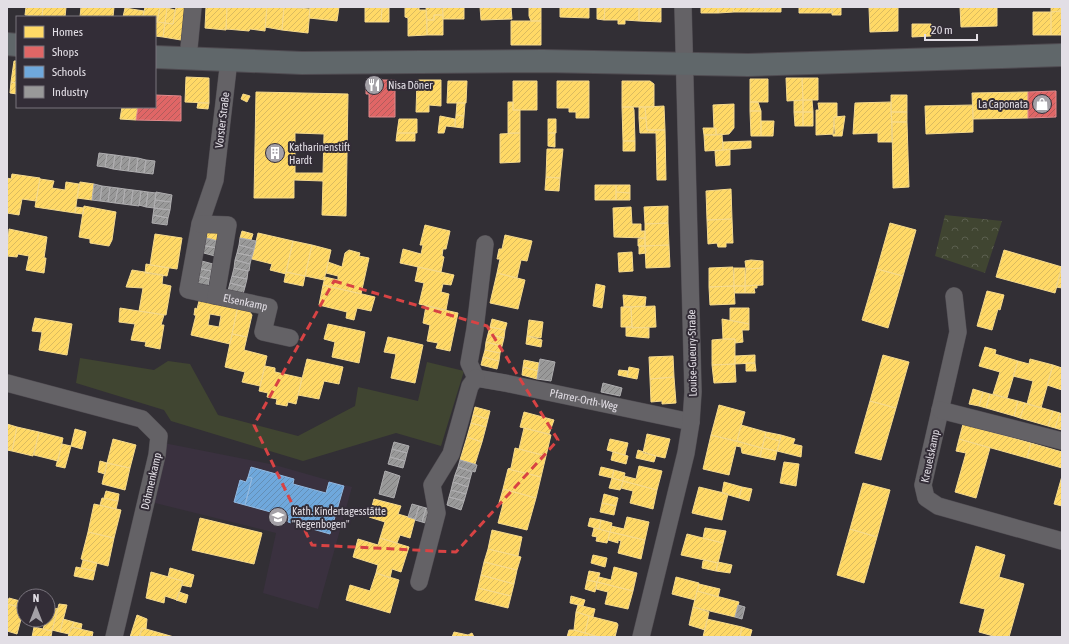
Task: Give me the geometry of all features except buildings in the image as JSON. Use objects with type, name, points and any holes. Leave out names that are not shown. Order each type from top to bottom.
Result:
[{"type":"main road","points":[[156,57],[302,63],[542,61],[748,65],[1062,55]]},
{"type":"street","points":[[188,58],[193,7]]},
{"type":"street","name":"Louise-Gueury-Straße","points":[[641,637],[686,453],[691,422],[693,392],[683,7]]},
{"type":"street","name":"Vorster Straße","points":[[215,180],[230,60]]},
{"type":"street","name":"Elsenkamp","points":[[215,180],[200,224],[188,290],[269,307],[262,332],[290,338]]},
{"type":"street","name":"Elsenkamp","points":[[200,224],[228,225],[216,296]]},
{"type":"street","points":[[419,582],[437,513],[432,485],[451,454],[470,386],[476,378],[469,363],[475,329],[485,244]]},
{"type":"street","name":"Kreuelskamp","points":[[954,296],[958,332],[923,485],[926,498],[938,506],[1062,541]]},
{"type":"street","name":"Pfarrer-Orth-Weg","points":[[476,378],[691,422]]},
{"type":"street","name":"Döhmenkamp","points":[[7,383],[142,420],[159,436],[157,455],[114,637]]},
{"type":"street","points":[[940,410],[1062,441]]},
{"type":"highlighted area","points":[[334,281],[487,326],[558,440],[456,552],[312,545],[254,425]]},
{"type":"shaded area","name":"Kath. Kindertagesstätte \"Regenbogen\"","points":[[164,443],[275,465],[352,487],[318,609],[263,593],[276,533],[151,502]]},
{"type":"green space","points":[[945,215],[1002,221],[985,273],[935,256]]},
{"type":"green space","points":[[80,358],[154,370],[168,361],[190,364],[218,415],[298,436],[355,406],[358,387],[418,401],[427,362],[464,371],[441,446],[396,433],[303,461],[171,421],[164,410],[76,383]]},
{"type":"place","name":"Nisa Döner","points":[[374,85]]},
{"type":"place","name":"La Caponata","points":[[1042,104]]},
{"type":"place","name":"Katharinenstift Hardt","points":[[275,153]]},
{"type":"place","name":"Kath. Kindertagesstätte \"Regenbogen\"","points":[[278,517]]}]
